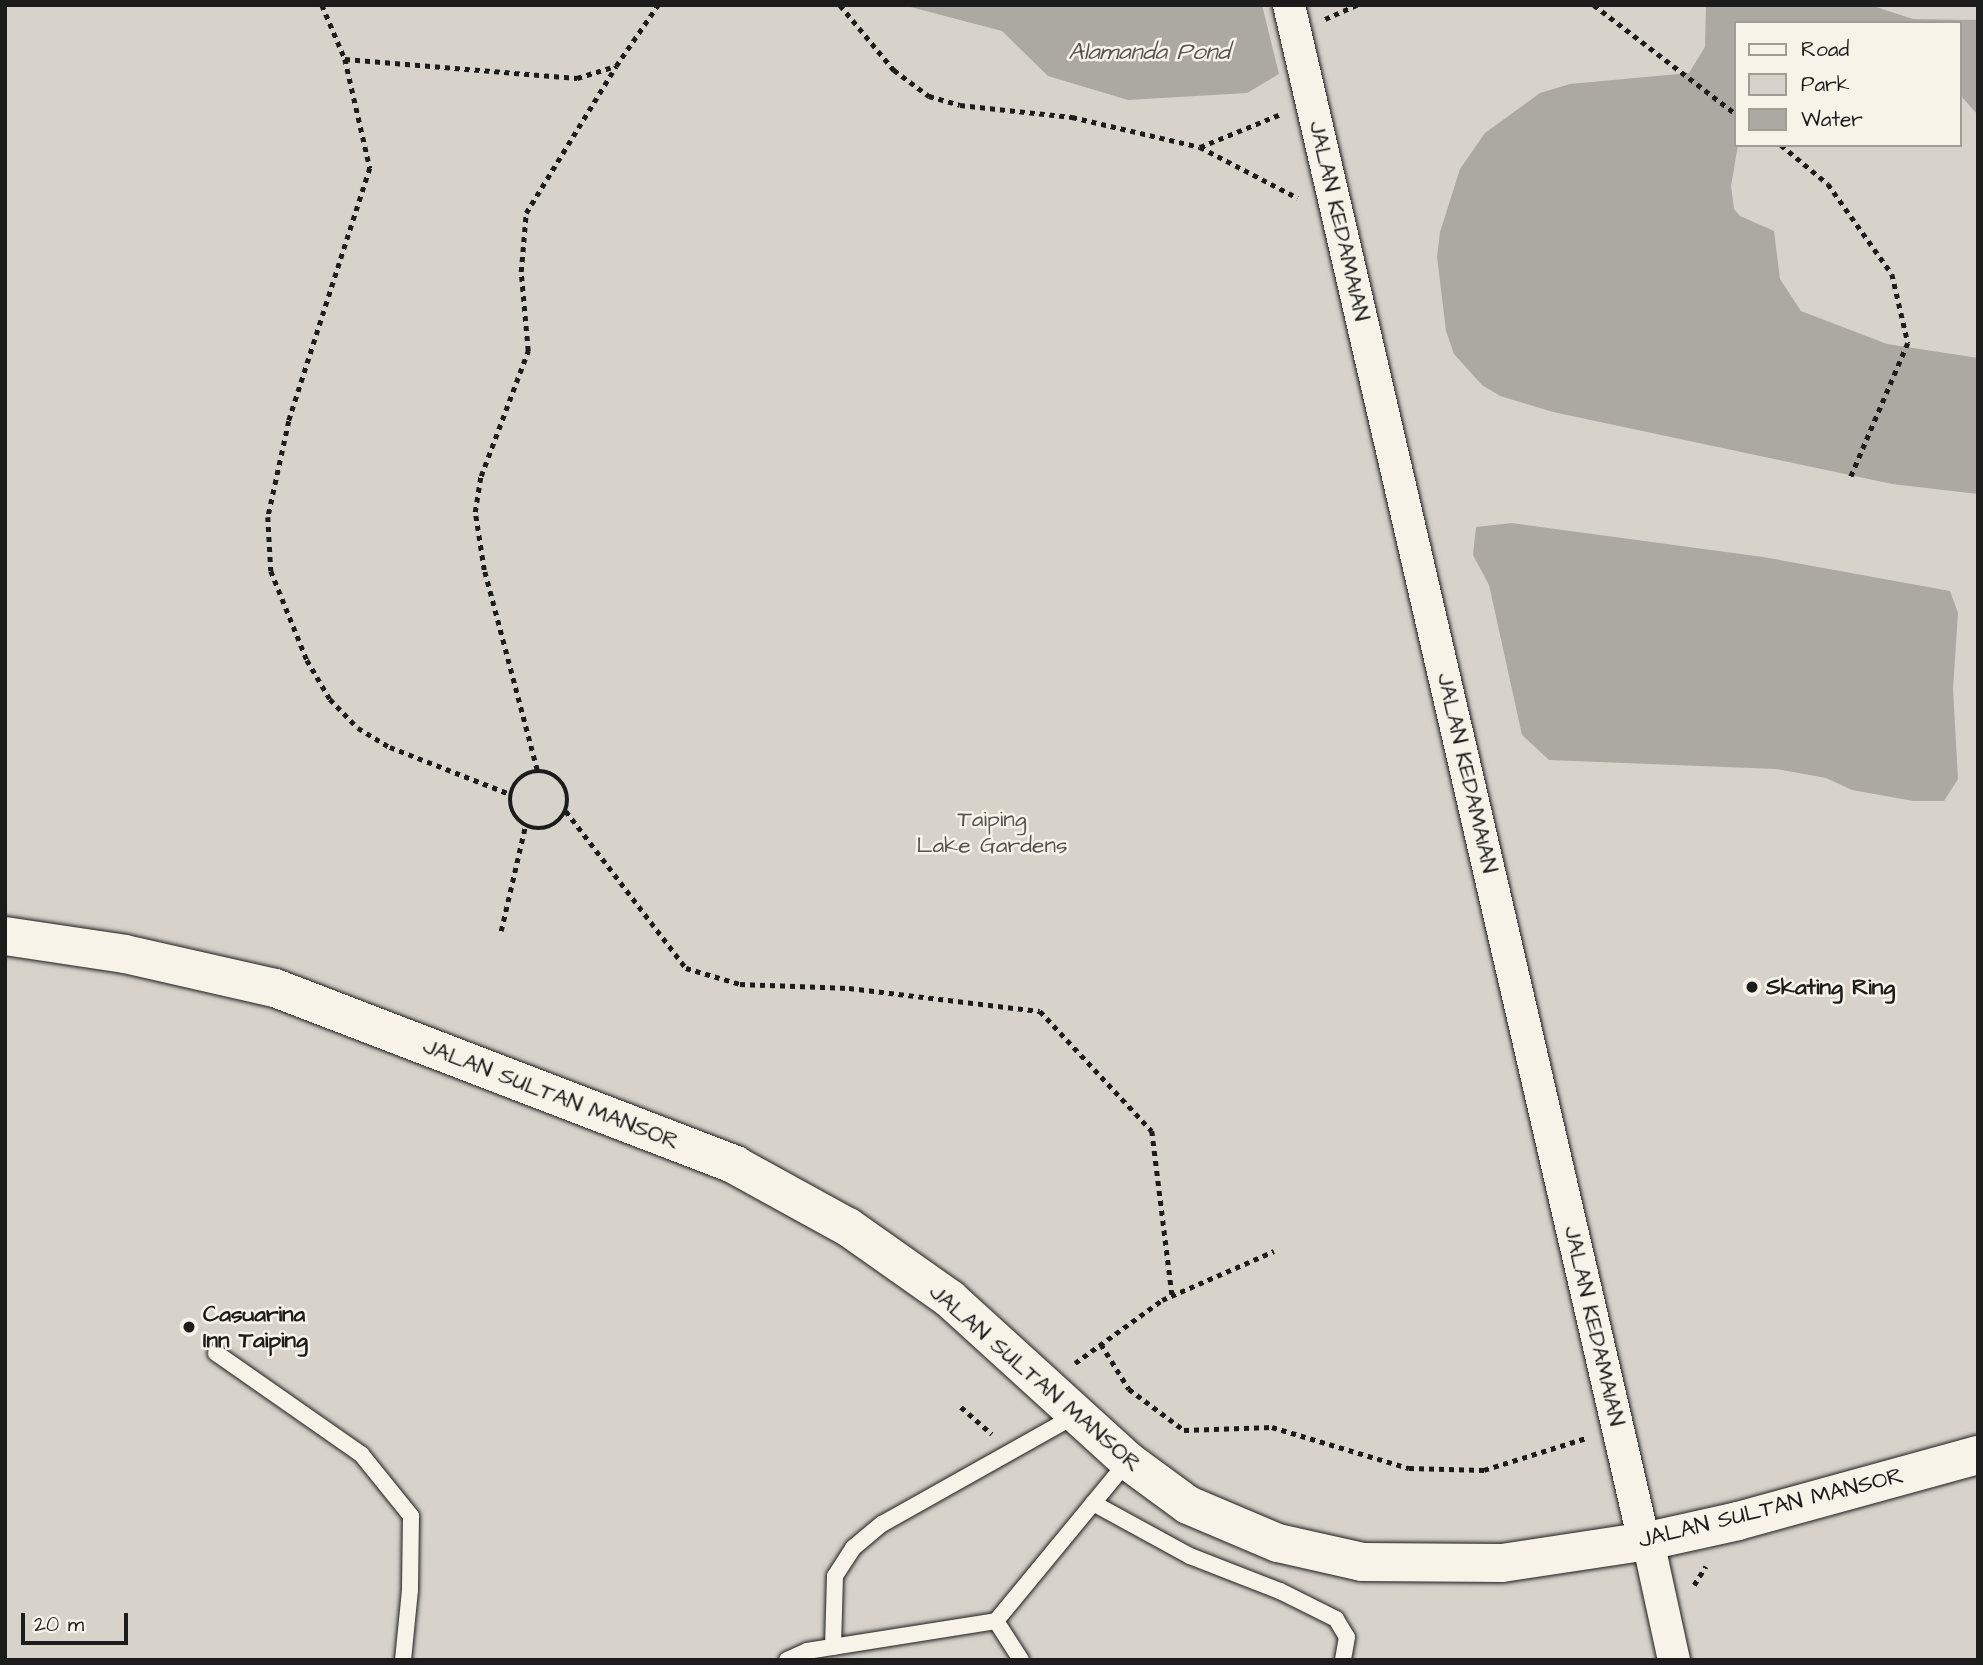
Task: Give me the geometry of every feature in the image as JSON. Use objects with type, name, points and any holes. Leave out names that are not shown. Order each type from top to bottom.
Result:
[{"type":"street","name":"JALAN KEDAMAIAN","points":[[1290,5],[1617,1428],[1674,1660]]},
{"type":"street","name":"JALAN SULTAN MANSOR","points":[[5,936],[125,954],[275,988],[734,1165],[848,1227],[950,1299],[1128,1461],[1188,1505],[1278,1543],[1362,1562],[1502,1563],[1646,1541],[1978,1455]]},
{"type":"lane","points":[[216,1353],[361,1454],[411,1516],[411,1590],[403,1660]]},
{"type":"lane","points":[[832,1647],[835,1576],[853,1548],[882,1524],[1077,1414]]},
{"type":"lane","points":[[787,1660],[832,1647],[996,1621],[1128,1461]]},
{"type":"lane","points":[[1093,1503],[1190,1556],[1280,1591],[1336,1619],[1347,1637],[1343,1660]]},
{"type":"lane","points":[[996,1621],[1021,1660]]},
{"type":"path","points":[[322,5],[345,59],[370,168],[289,421],[268,517],[271,570],[307,660],[330,699],[358,728],[390,747],[510,794]]},
{"type":"path","points":[[658,5],[616,66],[526,213],[521,272],[528,351],[481,476],[475,512],[484,570],[537,770],[562,782],[566,811],[686,968],[740,984],[849,988],[1040,1011],[1153,1131],[1172,1295]]},
{"type":"path","points":[[840,5],[894,70],[929,96],[960,105],[1072,117],[1200,147],[1339,218]]},
{"type":"path","points":[[1594,5],[1734,113]]},
{"type":"path","points":[[345,59],[576,78],[616,66]]},
{"type":"path","points":[[1200,147],[1236,136],[1311,98]]},
{"type":"path","points":[[1782,147],[1828,184],[1892,274],[1908,343],[1850,479]]},
{"type":"path","points":[[537,770],[520,778],[510,794],[512,813],[525,827],[545,830],[566,811]]},
{"type":"path","points":[[501,931],[525,827]]},
{"type":"path","points":[[1049,1389],[1101,1344],[1172,1295],[1274,1251]]},
{"type":"path","points":[[1101,1344],[1129,1389],[1184,1430],[1272,1427],[1409,1468],[1484,1470],[1617,1428]]},
{"type":"path","points":[[961,1407],[995,1437]]},
{"type":"green space","name":"Taiping Lake Gardens","points":[[5,5],[1978,5],[1978,1660],[5,1660]]},
{"type":"water","name":"Alamanda Pond","points":[[903,5],[1262,5],[1279,74],[1247,93],[1128,100],[1048,76],[1002,31]]},
{"type":"water","points":[[1706,5],[1870,5],[1913,19],[1978,20],[1978,115],[1962,97],[1962,21],[1734,21],[1734,147],[1738,147],[1731,186],[1734,209],[1740,216],[1774,231],[1780,279],[1801,311],[1887,344],[1978,358],[1978,494],[1892,484],[1553,412],[1500,396],[1482,385],[1454,354],[1446,331],[1437,257],[1440,232],[1460,169],[1485,133],[1540,93],[1570,84],[1689,73],[1705,47]]},
{"type":"water","points":[[1512,523],[1763,557],[1950,591],[1958,613],[1953,689],[1958,779],[1944,801],[1913,801],[1852,790],[1826,778],[1776,769],[1549,760],[1522,735],[1489,585],[1473,555],[1476,527]]},
{"type":"place","name":"Skating Ring","points":[[1752,987]]},
{"type":"place","name":"Casuarina Inn Taiping","points":[[189,1327]]}]
